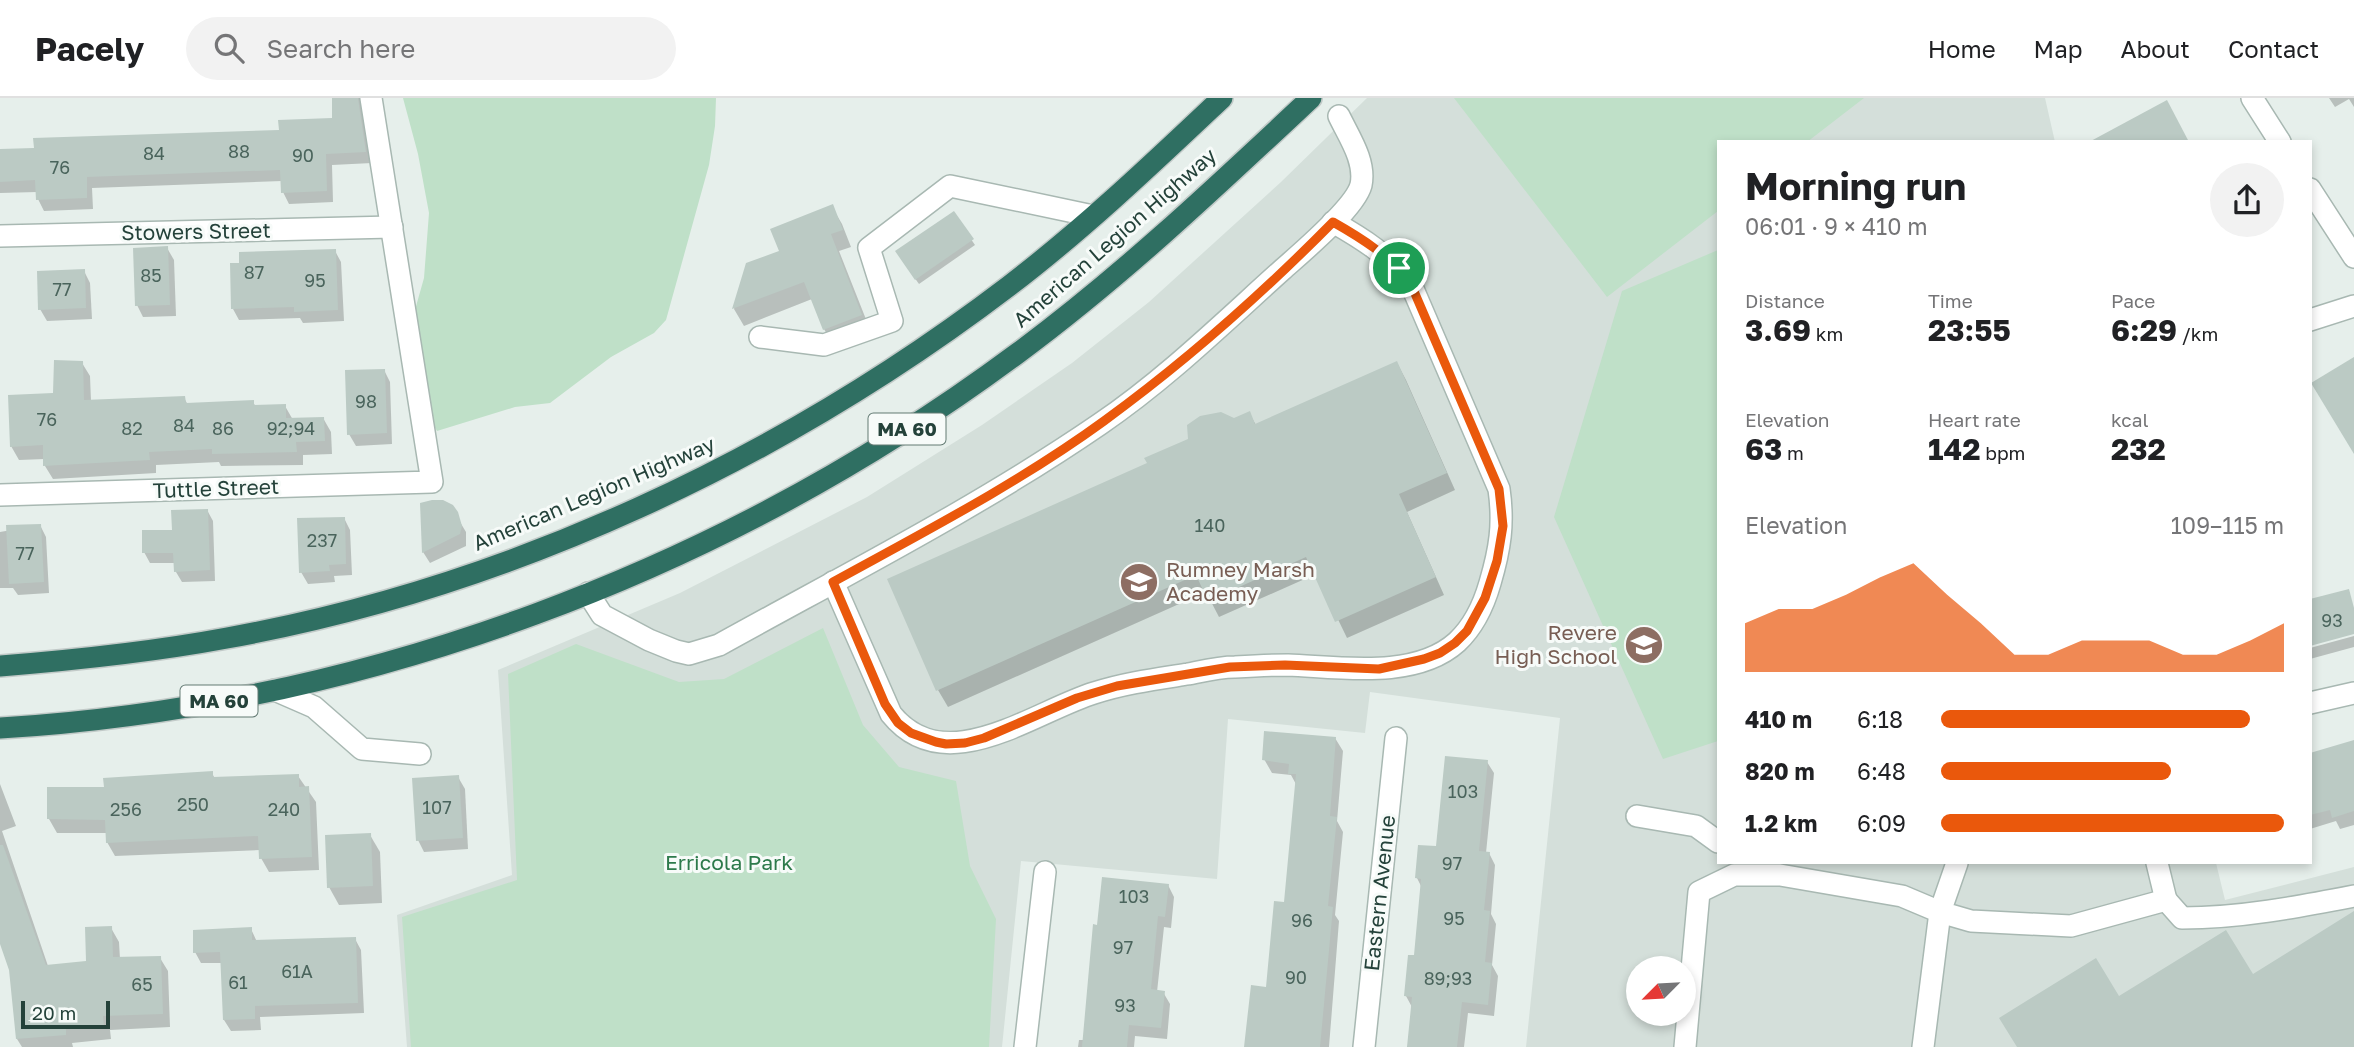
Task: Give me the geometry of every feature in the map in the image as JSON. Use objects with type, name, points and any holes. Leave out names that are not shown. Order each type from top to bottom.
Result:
[{"type":"highway","name":"American Legion Highway","points":[[0,666],[120,654],[227,638],[279,627],[437,584],[564,538],[700,478],[831,407],[966,318],[1093,216],[1222,98]]},
{"type":"highway","name":"American Legion Highway","points":[[0,728],[127,716],[275,690],[433,648],[588,593],[686,550],[783,502],[871,451],[973,385],[1101,288],[1311,98]]},
{"type":"street","points":[[371,98],[392,227]]},
{"type":"street","points":[[2252,98],[2279,140]]},
{"type":"street","points":[[588,593],[602,615],[649,640],[689,654],[719,645],[1009,482],[1102,422],[1194,351],[1351,204],[1360,187],[1362,172],[1357,151],[1339,116]]},
{"type":"street","points":[[760,337],[824,345],[892,321],[869,248],[950,186],[1093,216]]},
{"type":"street","points":[[2312,192],[2354,257]]},
{"type":"street","points":[[833,582],[891,714],[911,733],[946,744],[984,738],[1077,698],[1117,686],[1230,667],[1285,665],[1379,669],[1424,659],[1455,643],[1467,631],[1485,598],[1497,561],[1503,526],[1499,489],[1410,282],[1399,268],[1377,249],[1333,222]]},
{"type":"street","name":"Stowers Street","points":[[0,236],[392,227]]},
{"type":"street","name":"Tuttle Street","points":[[0,495],[432,482],[392,227]]},
{"type":"street","points":[[2312,319],[2354,306]]},
{"type":"street","points":[[275,690],[314,707],[362,749],[420,754]]},
{"type":"street","points":[[2312,703],[2354,693]]},
{"type":"street","name":"Eastern Avenue","points":[[1364,1047],[1396,738]]},
{"type":"street","points":[[1637,816],[1696,826],[1717,841]]},
{"type":"street","points":[[1923,1047],[1940,912],[1957,864]]},
{"type":"street","points":[[2157,864],[2166,900],[2182,918],[2211,918],[2276,911],[2354,896]]},
{"type":"street","points":[[1685,1047],[1699,892],[1731,869],[1824,881],[1902,896],[1971,921],[2071,926],[2166,900]]},
{"type":"street","points":[[1025,1047],[1045,872]]},
{"type":"shaded area","name":"Rumney Marsh Academy","points":[[1367,98],[2045,98],[2055,140],[1717,140],[1717,864],[2216,864],[2225,900],[2354,867],[2354,1047],[1526,1047],[1560,718],[1370,692],[1365,733],[1228,719],[1217,879],[1021,861],[1002,1047],[407,1047],[397,915],[512,875],[498,670],[680,593],[867,497],[982,425],[1072,363],[1149,302],[1281,182]]},
{"type":"green space","points":[[403,98],[716,98],[709,165],[666,320],[654,333],[611,357],[550,403],[515,407],[437,431],[432,423],[411,324],[424,278],[429,213],[418,154]]},
{"type":"green space","points":[[1454,98],[1864,98],[1810,140],[1717,140],[1717,212],[1607,297]]},
{"type":"green space","points":[[1717,250],[1717,741],[1663,759],[1554,517],[1622,291]]},
{"type":"green space","name":"Erricola Park","points":[[823,628],[863,725],[899,767],[956,781],[970,866],[996,919],[989,1047],[411,1047],[402,917],[517,880],[508,674],[576,644],[679,682],[724,679]]},
{"type":"building","points":[[332,98],[358,98],[366,152],[326,154],[327,191],[281,193],[280,170],[87,177],[87,198],[36,200],[35,180],[0,182],[0,149],[34,148],[33,138],[279,130],[278,120],[332,118]]},
{"type":"building","points":[[2167,100],[2188,140],[2093,140]]},
{"type":"building","points":[[833,204],[843,230],[831,234],[862,315],[823,330],[804,282],[732,309],[746,263],[779,251],[770,229]]},
{"type":"building","points":[[954,211],[974,239],[915,280],[895,251]]},
{"type":"building","points":[[168,246],[170,305],[135,306],[133,248]]},
{"type":"building","points":[[336,249],[338,310],[294,312],[294,307],[231,309],[230,263],[239,263],[239,252]]},
{"type":"building","points":[[85,269],[86,308],[38,310],[37,271]]},
{"type":"building","points":[[2354,357],[2354,454],[2312,385]]},
{"type":"building","points":[[54,360],[83,361],[84,400],[185,396],[186,403],[254,400],[254,405],[286,404],[286,418],[324,417],[325,441],[296,442],[297,452],[212,454],[212,449],[149,452],[150,460],[43,466],[43,445],[10,447],[8,395],[53,393]]},
{"type":"building","points":[[1397,361],[1447,473],[1399,494],[1436,577],[1335,622],[1306,557],[1208,601],[1196,575],[936,691],[887,579],[1147,463],[1144,458],[1188,439],[1187,425],[1200,416],[1221,412],[1234,418],[1250,411],[1255,424]]},
{"type":"building","points":[[385,369],[387,433],[347,435],[345,370]]},
{"type":"building","points":[[443,500],[453,505],[462,526],[460,534],[422,553],[420,503]]},
{"type":"building","points":[[208,509],[210,570],[174,572],[173,553],[142,553],[142,530],[172,530],[171,510]]},
{"type":"building","points":[[345,517],[346,564],[329,565],[330,571],[299,573],[297,518]]},
{"type":"building","points":[[41,524],[44,582],[9,584],[6,525]]},
{"type":"building","points":[[2349,589],[2354,608],[2354,634],[2312,645],[2312,598]]},
{"type":"building","points":[[1264,731],[1336,737],[1330,816],[1337,817],[1328,906],[1333,907],[1320,1047],[1244,1047],[1251,985],[1266,987],[1274,901],[1284,902],[1296,774],[1288,774],[1289,764],[1262,760]]},
{"type":"building","points":[[2354,740],[2354,811],[2332,818],[2330,810],[2312,814],[2312,752]]},
{"type":"building","points":[[1445,756],[1488,760],[1479,851],[1490,852],[1484,910],[1490,911],[1485,962],[1492,963],[1488,1005],[1462,1002],[1457,1047],[1407,1047],[1412,997],[1404,996],[1408,955],[1414,955],[1421,879],[1415,878],[1418,845],[1436,846]]},
{"type":"building","points":[[213,771],[213,777],[299,774],[299,787],[309,786],[312,857],[259,859],[258,836],[106,843],[105,820],[47,819],[47,787],[104,787],[103,778]]},
{"type":"building","points":[[459,775],[463,838],[416,841],[412,778]]},
{"type":"building","points":[[371,833],[373,886],[327,888],[325,835]]},
{"type":"building","points":[[0,845],[3,845],[46,965],[86,961],[85,927],[112,926],[113,957],[161,956],[163,1014],[103,1016],[104,1026],[66,1029],[66,1035],[16,1039],[9,970],[0,944]]},
{"type":"building","points":[[1102,877],[1169,884],[1165,917],[1158,916],[1151,989],[1165,991],[1161,1028],[1129,1025],[1127,1047],[1082,1047],[1093,924],[1097,925]]},
{"type":"building","points":[[2354,911],[2354,1047],[2017,1047],[1999,1018],[2096,958],[2119,996],[2226,930],[2253,974]]},
{"type":"building","points":[[252,927],[252,940],[356,937],[358,1003],[255,1006],[255,1019],[223,1020],[220,952],[193,953],[193,930]]},
{"type":"place","name":"Rumney Marsh Academy","points":[[1139,582]]},
{"type":"place","name":"Revere High School","points":[[1644,645]]},
{"type":"route","points":[[1333,222],[1366,241],[1399,268],[1410,282],[1493,472],[1502,508],[1503,526],[1497,561],[1485,598],[1467,631],[1455,643],[1424,659],[1379,669],[1285,665],[1230,667],[1117,686],[1077,698],[984,738],[965,743],[936,742],[911,733],[898,723],[885,704],[833,582],[1009,482],[1102,422],[1194,351],[1333,222]]}]
